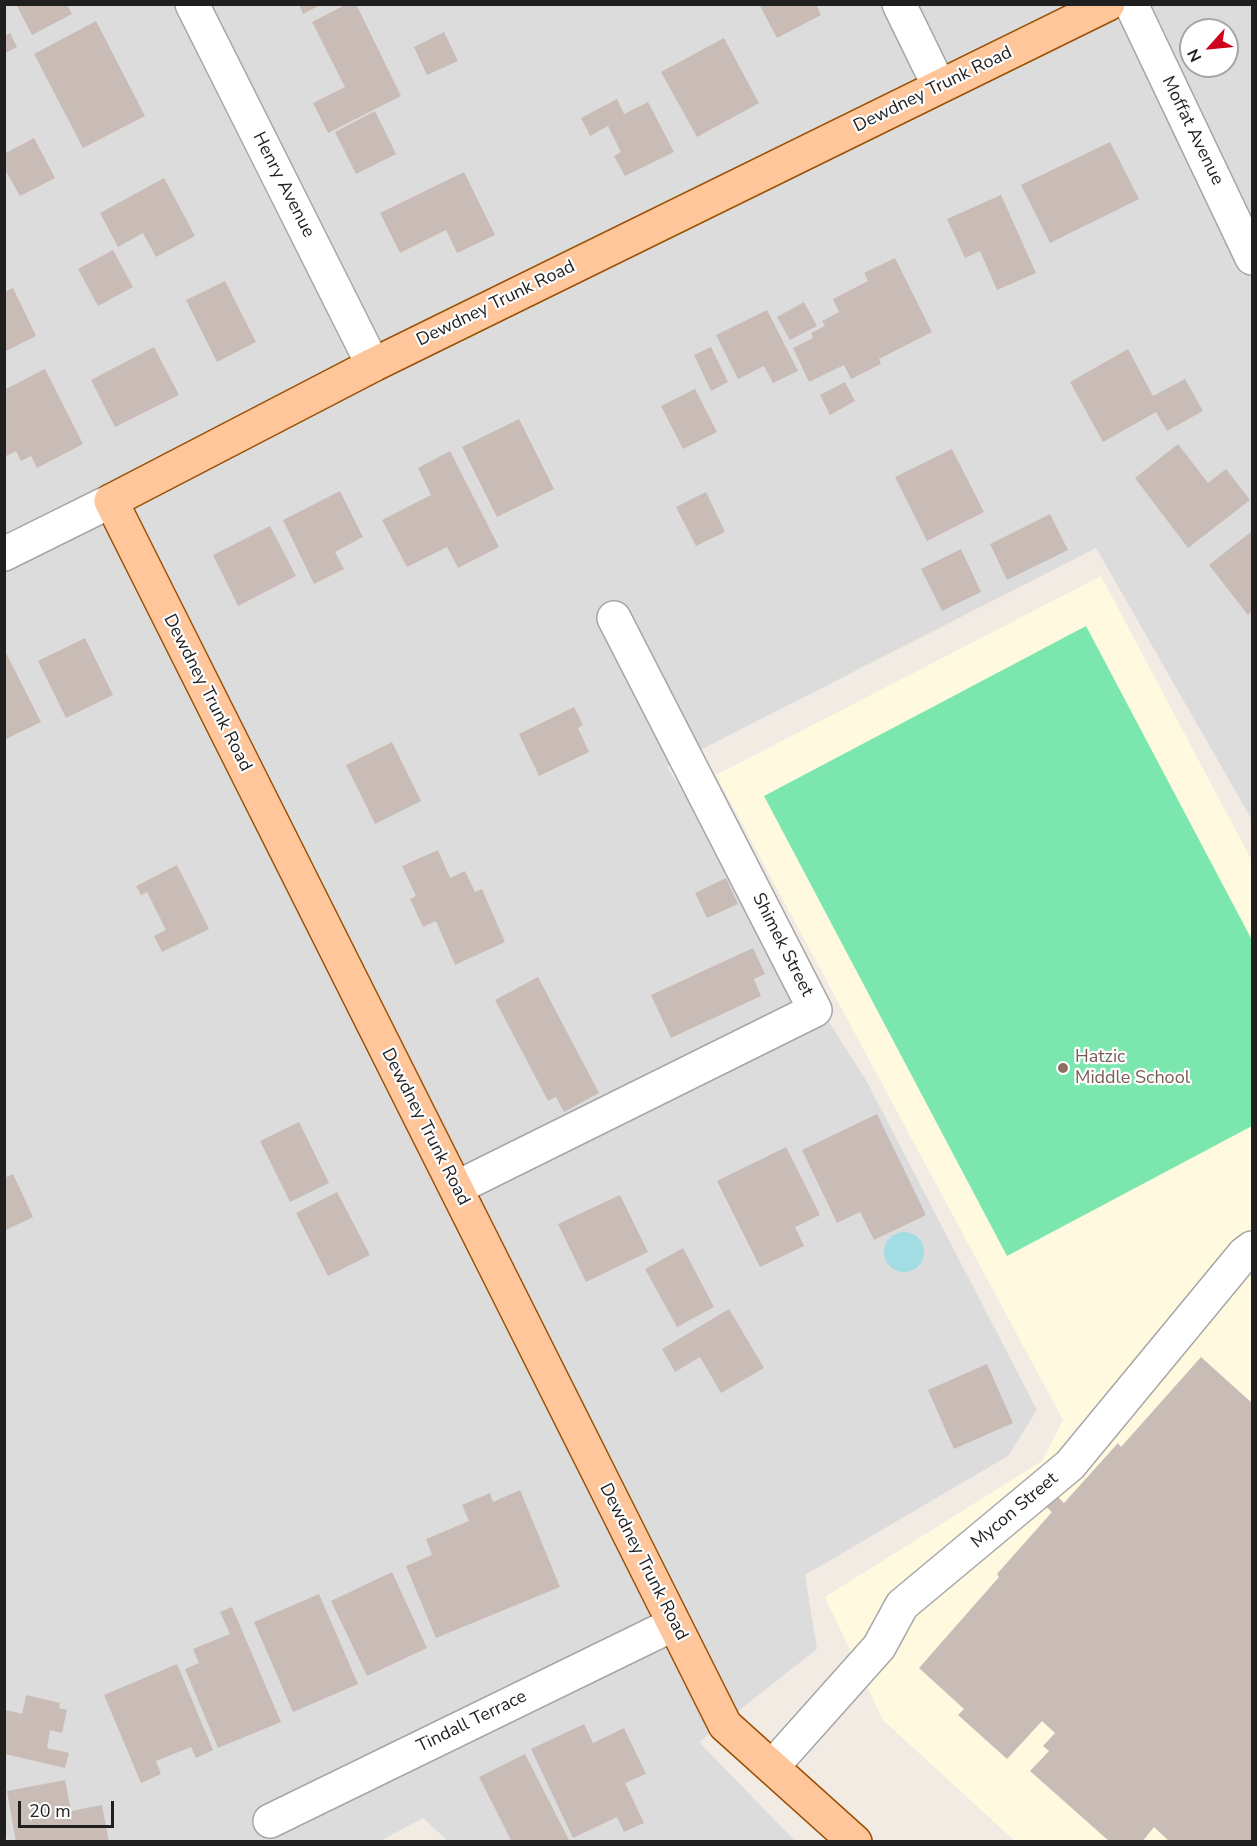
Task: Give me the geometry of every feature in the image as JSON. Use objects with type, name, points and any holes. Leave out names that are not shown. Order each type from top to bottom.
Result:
[{"type":"main road","name":"Dewdney Trunk Road","points":[[855,1842],[726,1725],[111,501],[374,365],[1108,4]]},
{"type":"street","name":"Henry Avenue","points":[[192,4],[374,365]]},
{"type":"street","points":[[899,4],[939,86]]},
{"type":"street","name":"Moffat Avenue","points":[[1131,4],[1252,258]]},
{"type":"street","points":[[4,554],[111,501]]},
{"type":"street","name":"Shimek Street","points":[[456,1188],[815,1010],[614,618]]},
{"type":"street","name":"Mycon Street","points":[[772,1767],[879,1647],[902,1605],[1070,1465],[1244,1254],[1252,1248]]},
{"type":"street","name":"Tindall Terrace","points":[[270,1821],[674,1624]]},
{"type":"shaded area","points":[[4,5],[1252,5],[1252,820],[1096,548],[667,767],[867,1082],[1037,1410],[1008,1456],[805,1575],[817,1649],[699,1742],[795,1841],[448,1841],[423,1818],[380,1841],[8,1841],[4,1832]]},
{"type":"shaded area","name":"Hatzic Middle School","points":[[1101,576],[1252,861],[1252,1841],[1015,1841],[883,1720],[825,1597],[1042,1461],[1063,1420],[716,775]]},
{"type":"green space","points":[[1086,626],[1252,940],[1252,1126],[1007,1256],[764,796]]},
{"type":"water","points":[[904,1232],[918,1238],[924,1252],[918,1266],[904,1272],[890,1266],[884,1252],[890,1238]]},
{"type":"building","points":[[16,4],[67,4],[72,14],[32,35]]},
{"type":"building","points":[[299,4],[322,4],[303,14]]},
{"type":"building","points":[[347,4],[356,4],[401,96],[328,133],[313,103],[345,87],[312,22]]},
{"type":"building","points":[[759,4],[816,4],[821,15],[777,38]]},
{"type":"building","points":[[96,21],[145,116],[83,148],[34,54]]},
{"type":"building","points":[[444,32],[458,61],[427,75],[414,47]]},
{"type":"building","points":[[10,33],[17,47],[4,54],[4,36]]},
{"type":"building","points":[[724,38],[759,103],[697,137],[661,72]]},
{"type":"building","points":[[617,99],[624,114],[648,102],[674,152],[625,176],[614,156],[621,152],[608,126],[590,136],[581,118]]},
{"type":"building","points":[[375,111],[396,154],[356,174],[335,132]]},
{"type":"building","points":[[34,138],[55,178],[20,196],[4,168],[4,154]]},
{"type":"building","points":[[1110,142],[1139,199],[1050,243],[1021,185]]},
{"type":"building","points":[[464,172],[495,235],[457,253],[446,230],[400,253],[380,213]]},
{"type":"building","points":[[164,178],[195,236],[156,257],[143,233],[118,247],[100,213]]},
{"type":"building","points":[[1001,195],[1036,273],[997,290],[980,251],[965,258],[947,219]]},
{"type":"building","points":[[113,250],[133,287],[98,306],[78,269]]},
{"type":"building","points":[[895,258],[932,332],[879,359],[881,364],[851,379],[844,365],[809,382],[793,348],[813,338],[811,333],[825,326],[822,321],[839,312],[833,299],[868,281],[864,273]]},
{"type":"building","points":[[225,281],[256,342],[217,362],[186,300]]},
{"type":"building","points":[[13,288],[36,336],[4,352],[4,292]]},
{"type":"building","points":[[804,302],[817,326],[790,340],[777,317]]},
{"type":"building","points":[[767,310],[798,371],[773,383],[764,366],[738,379],[716,335]]},
{"type":"building","points":[[154,347],[179,395],[115,427],[91,380]]},
{"type":"building","points":[[711,347],[728,382],[711,391],[694,355]]},
{"type":"building","points":[[1128,349],[1153,396],[1185,379],[1203,411],[1167,431],[1156,412],[1103,442],[1070,382]]},
{"type":"building","points":[[45,369],[83,444],[37,468],[31,456],[21,461],[16,451],[4,457],[4,390]]},
{"type":"building","points":[[845,382],[855,401],[830,415],[820,395]]},
{"type":"building","points":[[695,389],[717,432],[683,449],[661,406]]},
{"type":"building","points":[[519,419],[554,489],[497,517],[462,447]]},
{"type":"building","points":[[1178,444],[1208,483],[1226,469],[1250,500],[1188,548],[1135,478]]},
{"type":"building","points":[[952,449],[984,512],[927,541],[895,477]]},
{"type":"building","points":[[450,451],[499,547],[458,568],[447,547],[407,567],[382,520],[431,495],[418,468]]},
{"type":"building","points":[[340,491],[363,537],[335,552],[344,569],[314,584],[283,520]]},
{"type":"building","points":[[706,492],[725,532],[696,546],[676,507]]},
{"type":"building","points":[[1050,514],[1068,550],[1007,580],[990,544]]},
{"type":"building","points":[[270,526],[296,576],[238,606],[213,555]]},
{"type":"building","points":[[1252,531],[1252,611],[1248,615],[1209,565]]},
{"type":"building","points":[[961,549],[981,592],[942,611],[921,569]]},
{"type":"building","points":[[85,638],[113,695],[66,718],[38,661]]},
{"type":"building","points":[[4,649],[41,722],[4,740]]},
{"type":"building","points":[[574,707],[583,725],[578,728],[589,752],[539,776],[519,734]]},
{"type":"building","points":[[392,742],[421,801],[375,824],[346,765]]},
{"type":"building","points":[[438,850],[450,878],[465,871],[475,892],[482,889],[505,942],[455,965],[436,921],[423,927],[410,899],[416,896],[402,866]]},
{"type":"building","points":[[177,865],[209,929],[162,952],[154,936],[166,930],[147,892],[141,895],[136,886]]},
{"type":"building","points":[[726,878],[738,904],[707,918],[695,893]]},
{"type":"building","points":[[753,948],[765,974],[754,979],[761,996],[671,1038],[651,995]]},
{"type":"building","points":[[538,977],[599,1093],[564,1112],[556,1097],[548,1101],[495,1000]]},
{"type":"building","points":[[877,1114],[926,1215],[874,1240],[860,1212],[837,1223],[802,1150]]},
{"type":"building","points":[[299,1122],[329,1183],[290,1202],[260,1141]]},
{"type":"building","points":[[786,1147],[820,1215],[795,1227],[804,1246],[760,1267],[717,1181]]},
{"type":"building","points":[[13,1174],[33,1217],[4,1231],[4,1178]]},
{"type":"building","points":[[337,1192],[370,1255],[328,1276],[296,1213]]},
{"type":"building","points":[[620,1195],[648,1252],[586,1282],[558,1224]]},
{"type":"building","points":[[683,1248],[714,1307],[677,1327],[645,1269]]},
{"type":"building","points":[[729,1309],[764,1368],[721,1393],[700,1357],[675,1372],[662,1349]]},
{"type":"building","points":[[1201,1357],[1252,1403],[1252,1842],[1170,1842],[1154,1827],[1142,1842],[1110,1842],[1030,1771],[1049,1751],[1043,1746],[1055,1733],[1042,1721],[1007,1759],[958,1715],[964,1709],[919,1668],[999,1577],[997,1574],[1052,1512],[1044,1505],[1054,1493],[1064,1503],[1118,1443],[1121,1447]]},
{"type":"building","points":[[987,1364],[1013,1423],[954,1449],[928,1390]]},
{"type":"building","points":[[520,1490],[560,1587],[436,1638],[406,1566],[432,1555],[426,1539],[469,1521],[462,1505],[490,1493],[493,1502]]},
{"type":"building","points":[[392,1572],[427,1648],[367,1676],[331,1601]]},
{"type":"building","points":[[319,1594],[358,1684],[293,1712],[254,1622]]},
{"type":"building","points":[[232,1607],[281,1722],[218,1748],[185,1669],[199,1663],[193,1649],[230,1634],[220,1612]]},
{"type":"building","points":[[177,1664],[213,1750],[196,1758],[191,1747],[156,1761],[161,1774],[141,1783],[104,1695]]},
{"type":"building","points":[[26,1695],[60,1703],[59,1708],[67,1710],[62,1733],[50,1730],[47,1748],[69,1753],[65,1768],[5,1754],[6,1710],[22,1714]]},
{"type":"building","points":[[584,1724],[593,1743],[624,1728],[646,1774],[625,1783],[644,1823],[624,1832],[617,1817],[573,1838],[531,1749]]},
{"type":"building","points":[[525,1754],[570,1842],[512,1842],[479,1777]]},
{"type":"building","points":[[65,1780],[71,1811],[102,1805],[109,1842],[16,1842],[7,1791]]},
{"type":"place","name":"Hatzic Middle School","points":[[1063,1068]]}]
